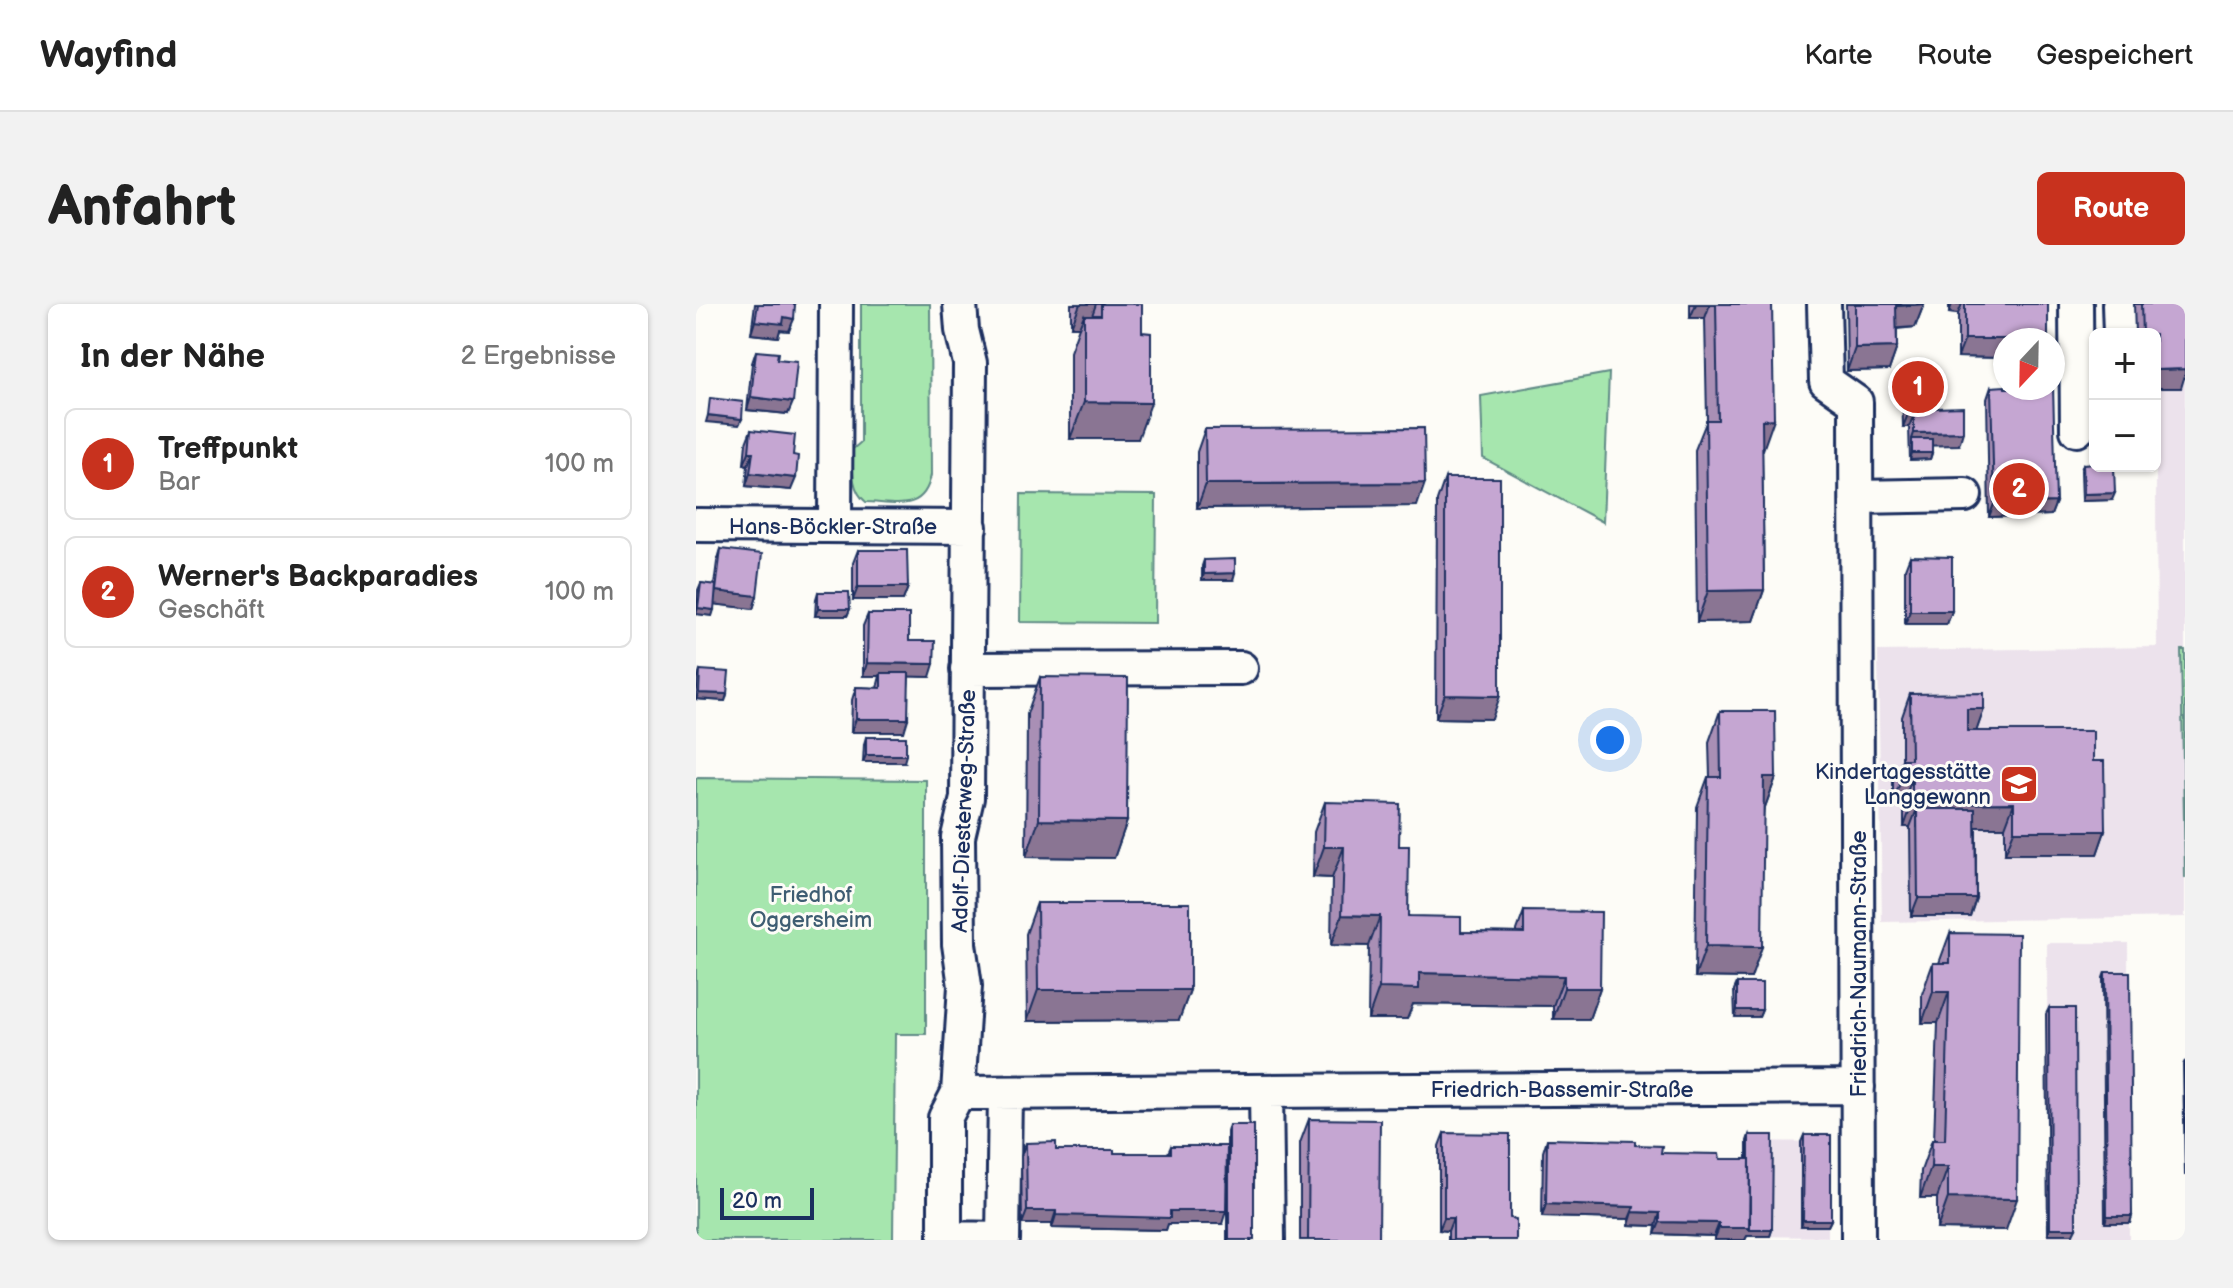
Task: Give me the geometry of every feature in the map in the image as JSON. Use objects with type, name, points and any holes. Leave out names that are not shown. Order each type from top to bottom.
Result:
[{"type":"street","points":[[835,526],[836,304]]},
{"type":"street","name":"Adolf-Diesterweg-Straße","points":[[960,304],[970,363],[967,798],[958,837],[959,944],[965,986],[958,1093],[945,1118],[945,1239],[1003,1239]]},
{"type":"street","name":"Friedrich-Naumann-Straße","points":[[1824,304],[1826,381],[1856,402],[1858,1240]]},
{"type":"street","points":[[2076,304],[2077,430]]},
{"type":"street","points":[[2119,304],[2120,328]]},
{"type":"street","points":[[1857,497],[1965,495]]},
{"type":"street","name":"Hans-Böckler-Straße","points":[[696,525],[970,527]]},
{"type":"street","name":"Adolf-Diesterweg-Straße","points":[[967,669],[1241,668]]},
{"type":"street","name":"Friedrich-Bassemir-Straße","points":[[958,1093],[1858,1087]]},
{"type":"street","points":[[1266,1091],[1268,1240]]},
{"type":"street","points":[[1003,1239],[1005,1093]]},
{"type":"shaded area","name":"Kindertagesstätte Langgewann","points":[[2185,304],[2185,917],[1882,922],[1878,651],[2157,647],[2156,472],[2161,472],[2161,328]]},
{"type":"shaded area","points":[[2047,943],[2128,943],[2129,1240],[2048,1240]]},
{"type":"shaded area","points":[[1747,1141],[1828,1142],[1828,1237],[1747,1236]]},
{"type":"green space","points":[[861,304],[930,304],[931,475],[927,487],[915,501],[897,504],[866,502],[855,485],[853,449],[861,442]]},
{"type":"green space","points":[[1609,373],[1603,522],[1483,458],[1481,396]]},
{"type":"green space","points":[[1021,494],[1156,495],[1155,623],[1020,622]]},
{"type":"green space","points":[[2181,650],[2185,650],[2185,878]]},
{"type":"green space","name":"Friedhof Oggersheim","points":[[696,778],[926,780],[926,1034],[895,1034],[893,1240],[696,1240]]},
{"type":"building","points":[[758,304],[795,304],[794,319],[784,317],[783,324],[755,321]]},
{"type":"building","points":[[1101,304],[1142,304],[1142,332],[1151,333],[1151,403],[1084,402],[1084,315],[1101,315]]},
{"type":"building","points":[[1716,304],[1772,304],[1774,419],[1762,420],[1764,590],[1708,591],[1706,420],[1718,420]]},
{"type":"building","points":[[1855,304],[1924,304],[1896,306],[1897,347],[1855,348]]},
{"type":"building","points":[[1965,304],[2048,304],[2048,328],[1993,328],[1993,339],[1965,339]]},
{"type":"building","points":[[2141,304],[2185,304],[2185,369],[2161,370],[2161,328],[2142,328]]},
{"type":"building","points":[[756,351],[778,353],[777,359],[797,361],[793,402],[751,397]]},
{"type":"building","points":[[1907,368],[1934,368],[1935,408],[1963,407],[1963,432],[1914,433],[1914,414],[1908,414]]},
{"type":"building","points":[[1991,387],[1993,400],[2053,400],[2056,502],[1994,504]]},
{"type":"building","points":[[710,398],[743,402],[742,419],[708,415]]},
{"type":"building","points":[[1424,428],[1425,483],[1206,484],[1205,429]]},
{"type":"building","points":[[751,430],[795,435],[793,455],[798,456],[796,478],[750,473],[753,452],[749,452]]},
{"type":"building","points":[[1912,439],[1932,439],[1932,453],[1912,453]]},
{"type":"building","points":[[2083,464],[2089,464],[2089,472],[2114,472],[2115,493],[2084,494]]},
{"type":"building","points":[[1445,478],[1500,478],[1500,696],[1445,695]]},
{"type":"building","points":[[721,549],[762,554],[757,596],[716,591]]},
{"type":"building","points":[[858,550],[907,550],[908,587],[858,587]]},
{"type":"building","points":[[1910,556],[1952,557],[1952,611],[1910,611]]},
{"type":"building","points":[[1235,559],[1235,573],[1204,574],[1204,560]]},
{"type":"building","points":[[701,583],[716,585],[714,610],[698,608]]},
{"type":"building","points":[[818,592],[849,592],[850,609],[818,609]]},
{"type":"building","points":[[868,614],[909,614],[909,641],[935,641],[934,664],[867,663]]},
{"type":"building","points":[[700,670],[729,672],[727,694],[699,693]]},
{"type":"building","points":[[881,673],[909,673],[908,719],[856,719],[856,687],[881,688]]},
{"type":"building","points":[[1040,677],[1128,678],[1127,821],[1039,820]]},
{"type":"building","points":[[1984,693],[1984,709],[1967,709],[1967,731],[2093,731],[2093,761],[2104,761],[2105,831],[2014,831],[2014,803],[1912,804],[1912,778],[1902,778],[1902,759],[1911,759],[1910,694]]},
{"type":"building","points":[[1720,711],[1775,711],[1776,777],[1764,777],[1762,947],[1706,946],[1708,777],[1721,777]]},
{"type":"building","points":[[866,737],[906,737],[906,755],[866,755]]},
{"type":"building","points":[[1325,802],[1400,804],[1399,846],[1409,846],[1408,916],[1461,917],[1461,932],[1524,933],[1524,911],[1601,912],[1600,988],[1564,988],[1564,976],[1419,973],[1419,989],[1379,988],[1380,916],[1342,915],[1344,847],[1324,847]]},
{"type":"building","points":[[1917,809],[1975,809],[1976,898],[1918,898]]},
{"type":"building","points":[[1037,903],[1190,903],[1190,990],[1038,990]]},
{"type":"building","points":[[1950,933],[2019,934],[2017,1199],[1948,1198],[1948,1167],[1931,1167],[1932,1140],[1945,1140],[1949,992],[1933,992],[1933,963],[1950,963]]},
{"type":"building","points":[[2105,972],[2130,972],[2132,1216],[2107,1216]]},
{"type":"building","points":[[1737,983],[1762,983],[1762,1010],[1737,1010]]},
{"type":"building","points":[[2049,1008],[2075,1008],[2076,1228],[2050,1228]]},
{"type":"building","points":[[1309,1119],[1380,1120],[1379,1240],[1308,1240]]},
{"type":"building","points":[[1229,1125],[1254,1125],[1254,1240],[1229,1240]]},
{"type":"building","points":[[1444,1133],[1510,1134],[1510,1218],[1516,1219],[1516,1240],[1453,1240],[1453,1218],[1444,1218]]},
{"type":"building","points":[[1749,1135],[1773,1135],[1772,1230],[1749,1230]]},
{"type":"building","points":[[1804,1135],[1831,1135],[1831,1220],[1803,1220]]},
{"type":"building","points":[[1547,1139],[1635,1141],[1635,1145],[1662,1146],[1661,1153],[1719,1154],[1720,1159],[1750,1159],[1750,1228],[1719,1228],[1719,1223],[1660,1222],[1660,1213],[1633,1212],[1634,1207],[1546,1204]]},
{"type":"building","points":[[1056,1142],[1056,1150],[1114,1150],[1114,1153],[1171,1153],[1171,1146],[1227,1146],[1226,1211],[1170,1211],[1170,1218],[1056,1215],[1056,1211],[1027,1211],[1026,1143]]},
{"type":"place","name":"Treffpunkt","points":[[1918,387]]},
{"type":"place","name":"Werner's Backparadies","points":[[2019,489]]},
{"type":"place","name":"Kindertagesstätte Langgewann","points":[[2019,784]]}]
